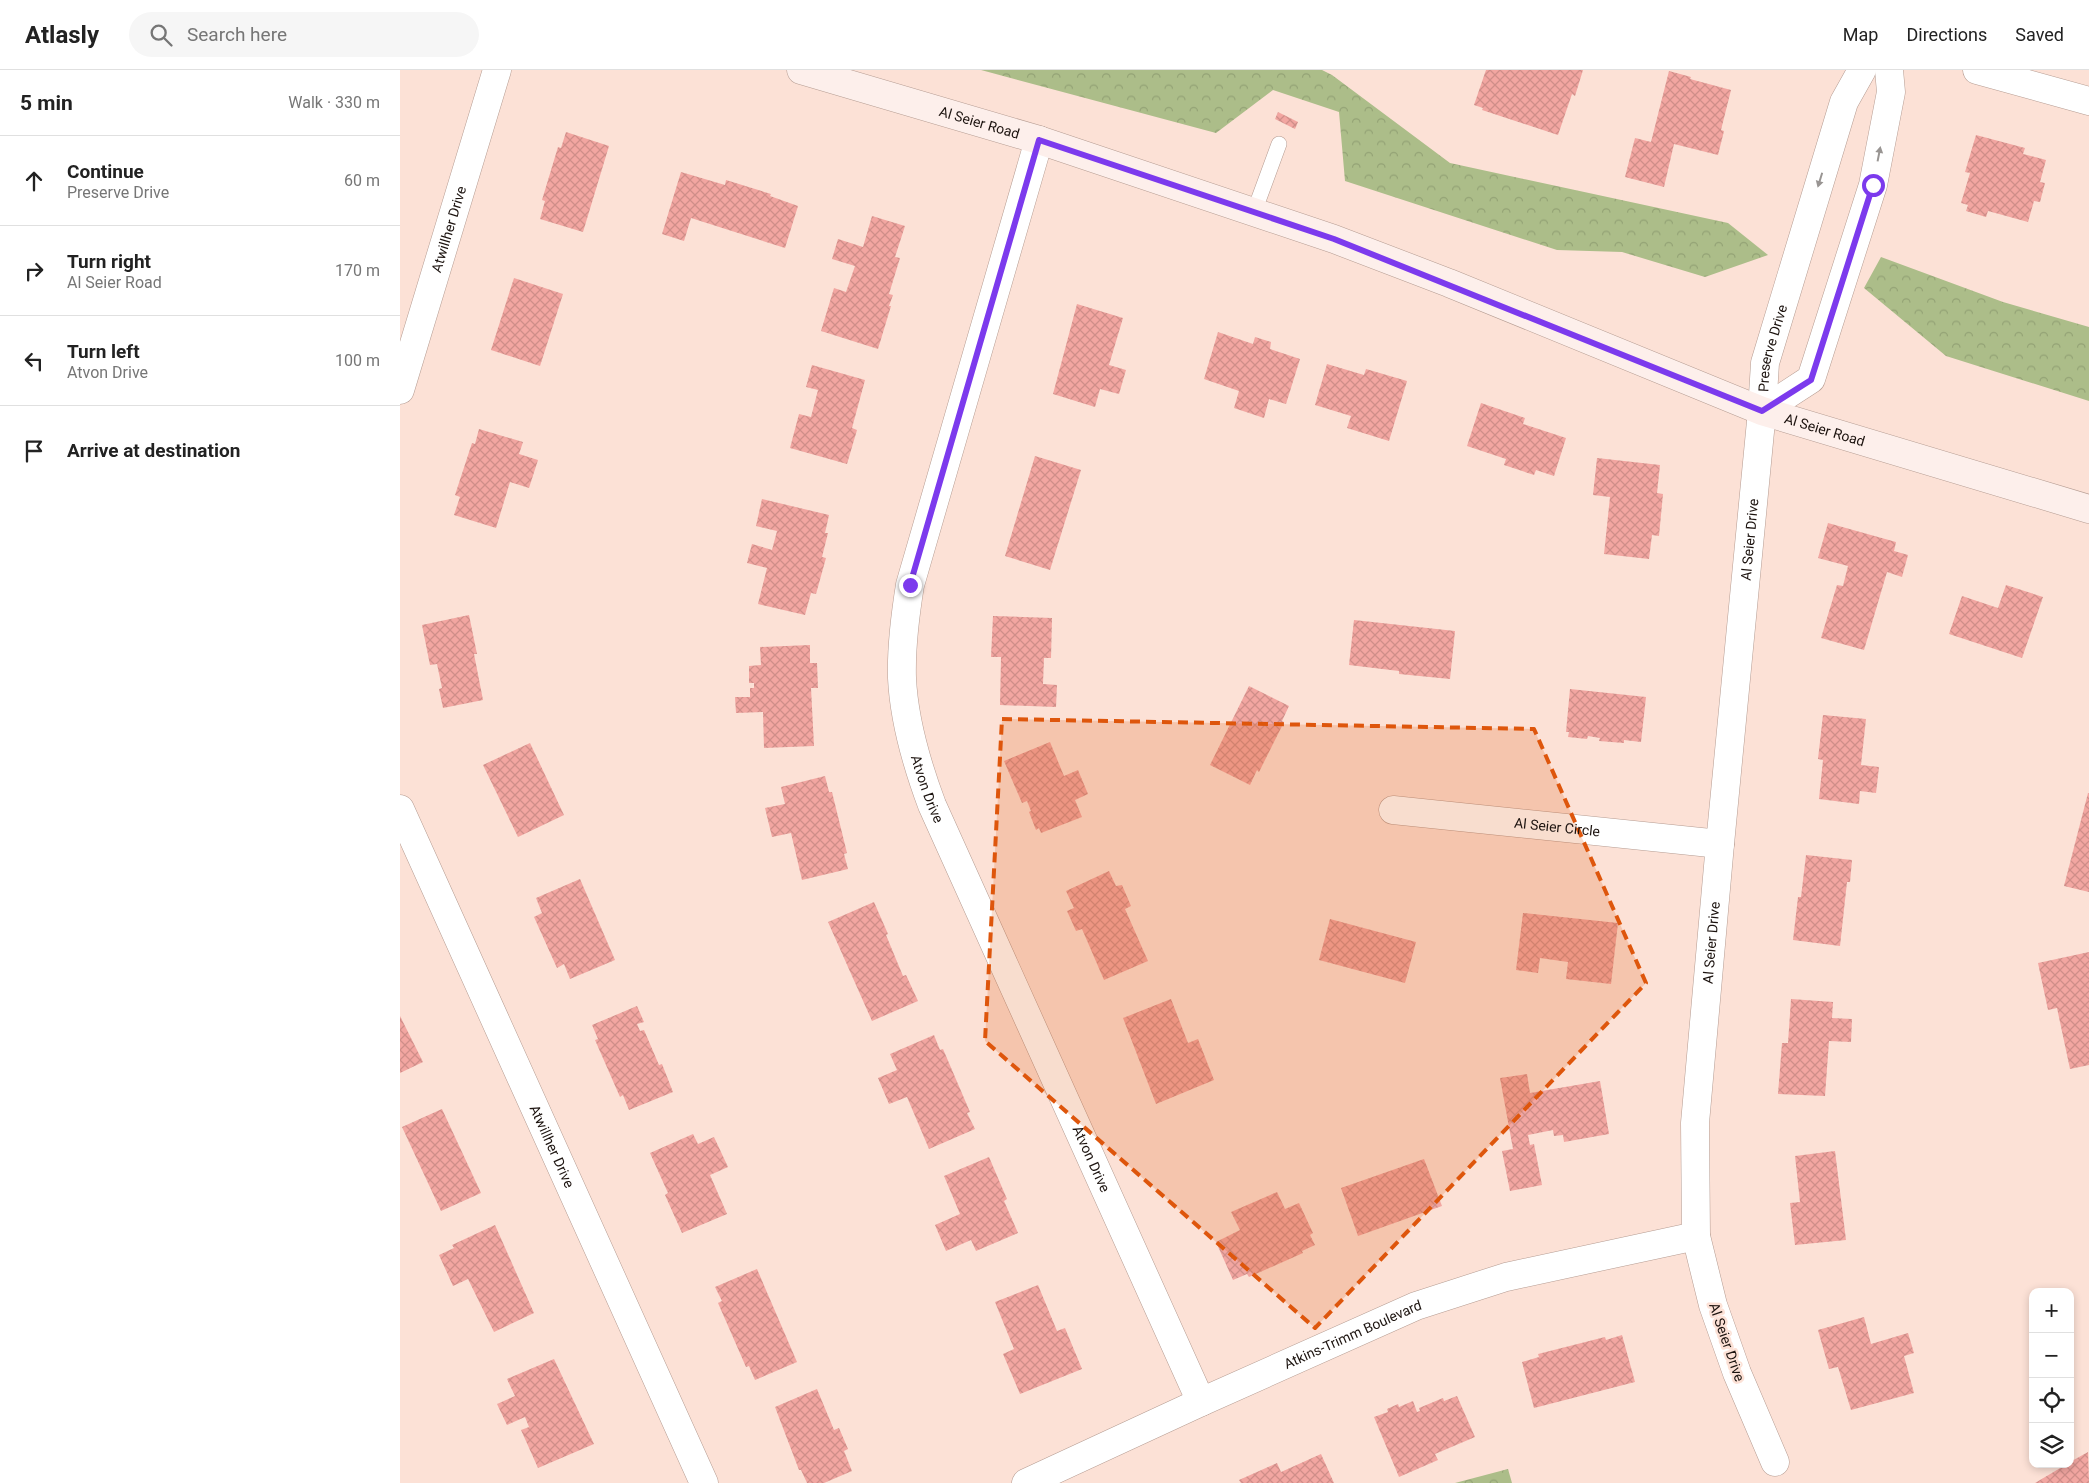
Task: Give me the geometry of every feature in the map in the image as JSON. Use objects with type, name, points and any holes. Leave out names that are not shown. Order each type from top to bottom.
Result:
[{"type":"street","name":"Atwillher Drive","points":[[400,390],[497,70]]},
{"type":"street","name":"Al Seier Road","points":[[801,70],[1039,140],[1334,239],[1762,411],[2089,509]]},
{"type":"street","name":"Preserve Drive","points":[[1762,411],[1764,363],[1844,102],[1862,70]]},
{"type":"street","name":"Preserve Drive","points":[[1762,411],[1811,380],[1873,185],[1891,92],[1888,70]]},
{"type":"street","points":[[1977,70],[2089,101]]},
{"type":"street","name":"Atvon Drive","points":[[1039,140],[910,585],[903,635],[902,678],[907,717],[917,764],[932,806],[1201,1402]]},
{"type":"street","name":"Al Seier Drive","points":[[1762,411],[1695,1123],[1696,1236],[1713,1305],[1734,1365],[1775,1462]]},
{"type":"street","name":"Atwillher Drive","points":[[400,810],[704,1483]]},
{"type":"street","name":"Al Seier Circle","points":[[1393,810],[1720,844]]},
{"type":"street","name":"Atkins-Trimm Boulevard","points":[[1026,1483],[1416,1306],[1506,1277],[1696,1236]]},
{"type":"lane","points":[[1254,212],[1279,144]]},
{"type":"highlighted area","points":[[1002,719],[1534,729],[1646,983],[1315,1328],[985,1041]]},
{"type":"green space","points":[[981,70],[1322,70],[1332,75],[1450,163],[1728,223],[1768,255],[1705,277],[1622,252],[1557,250],[1345,181],[1339,112],[1273,90],[1216,133]]},
{"type":"green space","points":[[1881,257],[2003,302],[2089,327],[2089,401],[1946,356],[1864,288]]},
{"type":"green space","points":[[1508,1469],[1512,1483],[1455,1483]]},
{"type":"building","points":[[1486,70],[1583,70],[1575,96],[1572,94],[1558,135],[1482,110],[1483,108],[1474,105]]},
{"type":"building","points":[[1669,71],[1731,90],[1721,130],[1724,131],[1718,155],[1674,144],[1664,187],[1625,177],[1635,138],[1651,142]]},
{"type":"building","points":[[1278,112],[1298,122],[1295,129],[1275,119]]},
{"type":"building","points":[[566,132],[609,146],[583,232],[540,219],[545,201],[542,200],[558,147],[561,148]]},
{"type":"building","points":[[1976,135],[2025,148],[2023,154],[2046,160],[2040,182],[2045,183],[2040,202],[2034,201],[2028,222],[1988,211],[1986,217],[1966,211],[1968,205],[1961,203],[1970,173],[1965,172]]},
{"type":"building","points":[[681,172],[725,185],[726,180],[771,194],[770,196],[798,206],[785,248],[691,218],[684,241],[662,234]]},
{"type":"building","points":[[872,216],[905,226],[895,257],[900,258],[889,294],[893,295],[889,306],[891,306],[878,349],[821,331],[834,288],[846,292],[855,266],[832,259],[838,239],[863,247]]},
{"type":"building","points":[[514,278],[563,294],[540,366],[491,350]]},
{"type":"building","points":[[1077,304],[1123,318],[1109,365],[1126,370],[1119,394],[1100,389],[1095,407],[1053,394]]},
{"type":"building","points":[[1218,332],[1253,344],[1255,337],[1271,342],[1270,349],[1300,359],[1286,404],[1269,399],[1264,418],[1234,408],[1239,391],[1204,379]]},
{"type":"building","points":[[1327,364],[1364,375],[1366,369],[1407,381],[1389,441],[1347,428],[1351,416],[1315,405]]},
{"type":"building","points":[[812,365],[865,380],[852,428],[857,430],[847,464],[790,448],[799,414],[811,417],[818,390],[806,387]]},
{"type":"building","points":[[1481,403],[1525,418],[1523,424],[1566,438],[1554,476],[1536,470],[1534,475],[1504,465],[1506,459],[1467,446]]},
{"type":"building","points":[[479,429],[523,442],[519,454],[538,460],[529,488],[510,482],[496,528],[454,515],[460,497],[455,495],[472,443],[475,444]]},
{"type":"building","points":[[1035,456],[1081,470],[1050,570],[1005,556]]},
{"type":"building","points":[[1597,458],[1660,465],[1657,493],[1663,494],[1659,536],[1652,535],[1649,559],[1604,554],[1610,497],[1593,495]]},
{"type":"building","points":[[762,499],[829,515],[825,533],[828,533],[822,557],[826,558],[816,594],[811,593],[805,615],[758,604],[767,568],[747,563],[752,544],[772,550],[777,531],[756,526]]},
{"type":"building","points":[[1828,523],[1896,542],[1894,551],[1908,555],[1902,577],[1887,572],[1864,650],[1821,638],[1837,585],[1843,586],[1848,566],[1818,558]]},
{"type":"building","points":[[2006,585],[2043,597],[2022,658],[1949,634],[1962,596],[1998,608]]},
{"type":"building","points":[[469,615],[477,654],[474,654],[483,700],[443,708],[439,689],[442,688],[437,664],[430,665],[422,625]]},
{"type":"building","points":[[993,616],[1052,618],[1051,658],[1044,658],[1043,684],[1057,685],[1056,707],[1000,705],[1001,657],[991,657]]},
{"type":"building","points":[[1354,620],[1455,631],[1450,679],[1399,674],[1399,671],[1349,665]]},
{"type":"building","points":[[810,645],[810,663],[817,663],[818,688],[811,688],[814,746],[764,748],[763,712],[736,713],[735,697],[750,697],[750,688],[754,688],[754,683],[749,683],[749,666],[761,665],[760,647]]},
{"type":"building","points":[[1249,686],[1289,706],[1282,721],[1284,722],[1259,772],[1257,770],[1250,785],[1210,765]]},
{"type":"building","points":[[1570,689],[1646,697],[1641,742],[1624,740],[1624,743],[1599,741],[1600,738],[1588,736],[1587,739],[1568,737],[1569,732],[1566,732]]},
{"type":"building","points":[[1823,715],[1866,719],[1861,765],[1879,767],[1876,793],[1860,791],[1859,804],[1819,799],[1823,760],[1818,759]]},
{"type":"building","points":[[1050,742],[1064,776],[1078,770],[1088,794],[1075,800],[1082,817],[1041,833],[1039,828],[1036,830],[1027,801],[1022,803],[1004,761]]},
{"type":"building","points":[[530,743],[564,815],[518,837],[483,765]]},
{"type":"building","points":[[825,776],[829,792],[832,792],[847,853],[844,854],[848,869],[802,880],[791,833],[772,837],[765,808],[785,804],[781,787]]},
{"type":"building","points":[[2089,793],[2089,892],[2064,886]]},
{"type":"building","points":[[1806,855],[1852,860],[1850,882],[1847,882],[1840,946],[1793,940],[1798,897],[1801,897]]},
{"type":"building","points":[[1109,871],[1116,886],[1122,885],[1131,906],[1125,909],[1148,961],[1104,980],[1082,929],[1076,931],[1067,911],[1074,908],[1066,891]]},
{"type":"building","points":[[580,879],[615,960],[570,979],[564,964],[557,968],[534,917],[542,913],[536,898]]},
{"type":"building","points":[[874,902],[903,976],[906,975],[918,1001],[872,1021],[828,922]]},
{"type":"building","points":[[1523,913],[1618,923],[1611,984],[1566,979],[1568,962],[1540,958],[1538,973],[1516,970]]},
{"type":"building","points":[[1330,919],[1416,942],[1405,983],[1319,960]]},
{"type":"building","points":[[2089,952],[2089,1065],[2070,1069],[2057,1008],[2048,1010],[2038,963]]},
{"type":"building","points":[[1171,999],[1188,1043],[1198,1039],[1214,1080],[1156,1104],[1123,1018]]},
{"type":"building","points":[[1791,999],[1833,1002],[1832,1018],[1852,1019],[1851,1042],[1829,1041],[1825,1096],[1778,1094],[1782,1043],[1788,1043]]},
{"type":"building","points":[[637,1006],[644,1022],[637,1024],[640,1031],[644,1030],[659,1065],[662,1064],[673,1092],[629,1110],[623,1095],[620,1097],[595,1040],[598,1039],[592,1025]]},
{"type":"building","points":[[400,1016],[423,1062],[400,1073]]},
{"type":"building","points":[[934,1035],[940,1050],[943,1049],[970,1112],[967,1113],[975,1129],[929,1149],[907,1097],[889,1104],[878,1078],[897,1070],[890,1054]]},
{"type":"building","points":[[1527,1074],[1530,1093],[1600,1081],[1609,1134],[1564,1142],[1563,1135],[1554,1136],[1553,1130],[1528,1135],[1530,1145],[1534,1144],[1542,1185],[1510,1191],[1502,1151],[1513,1149],[1500,1078]]},
{"type":"building","points":[[442,1109],[481,1193],[441,1211],[402,1127]]},
{"type":"building","points":[[693,1134],[698,1144],[714,1137],[728,1167],[710,1175],[727,1214],[682,1233],[665,1195],[668,1193],[650,1153]]},
{"type":"building","points":[[1835,1151],[1846,1240],[1795,1245],[1790,1203],[1800,1202],[1795,1156]]},
{"type":"building","points":[[989,1157],[1007,1199],[1004,1201],[1018,1233],[976,1251],[971,1240],[946,1251],[935,1225],[960,1214],[944,1176]]},
{"type":"building","points":[[1424,1159],[1442,1206],[1358,1236],[1341,1188]]},
{"type":"building","points":[[1277,1192],[1285,1209],[1299,1203],[1313,1233],[1310,1235],[1315,1245],[1302,1251],[1303,1253],[1249,1277],[1247,1274],[1233,1280],[1216,1242],[1240,1230],[1231,1212]]},
{"type":"building","points":[[495,1225],[534,1313],[494,1332],[468,1279],[453,1286],[439,1255],[454,1248],[452,1245]]},
{"type":"building","points":[[757,1269],[797,1362],[755,1380],[749,1366],[746,1367],[718,1303],[722,1301],[715,1287]]},
{"type":"building","points":[[1038,1285],[1057,1331],[1065,1328],[1082,1369],[1020,1394],[1003,1354],[1014,1349],[995,1302]]},
{"type":"building","points":[[1864,1317],[1871,1344],[1908,1333],[1914,1353],[1904,1356],[1914,1393],[1851,1410],[1838,1367],[1829,1369],[1818,1330]]},
{"type":"building","points":[[1622,1335],[1635,1382],[1534,1408],[1522,1362],[1539,1357],[1538,1354],[1605,1337],[1606,1340]]},
{"type":"building","points":[[554,1359],[594,1444],[538,1468],[521,1430],[529,1427],[525,1417],[507,1425],[497,1404],[515,1396],[507,1379]]},
{"type":"building","points":[[817,1389],[834,1430],[839,1428],[848,1449],[844,1451],[852,1471],[824,1483],[807,1483],[801,1470],[799,1470],[775,1407]]},
{"type":"building","points":[[1457,1396],[1475,1437],[1435,1454],[1438,1460],[1399,1477],[1374,1417],[1388,1412],[1387,1409],[1398,1404],[1399,1407],[1413,1401],[1417,1412],[1420,1411],[1419,1408],[1443,1398],[1444,1401]]},
{"type":"building","points":[[2088,1452],[2089,1483],[2035,1483],[2060,1468],[2074,1468],[2074,1460]]},
{"type":"building","points":[[1321,1454],[1334,1483],[1241,1483],[1239,1480],[1277,1463],[1281,1472]]},
{"type":"route","points":[[910,585],[1039,140],[1334,239],[1762,411],[1811,380],[1873,185]]}]
